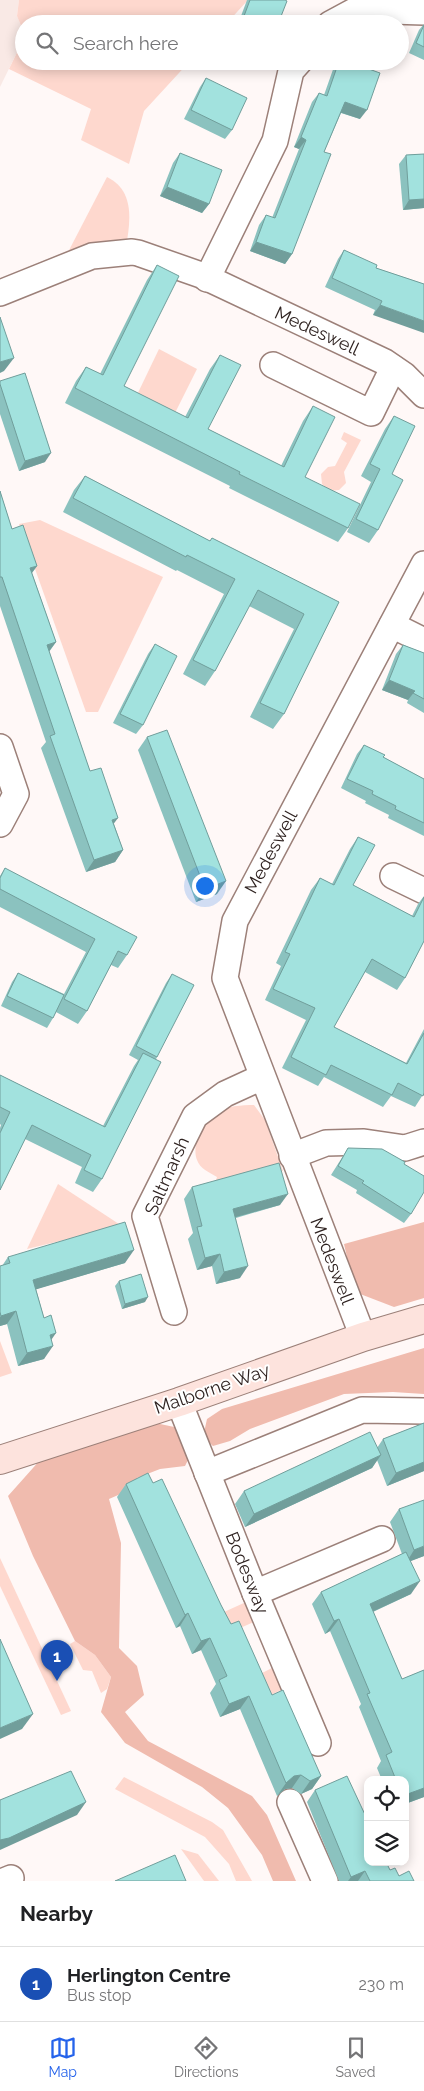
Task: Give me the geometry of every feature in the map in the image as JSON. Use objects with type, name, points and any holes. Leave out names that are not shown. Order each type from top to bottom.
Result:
[{"type":"street","points":[[347,15],[356,10],[424,12]]},
{"type":"street","points":[[207,279],[275,141],[292,70]]},
{"type":"street","name":"Medeswell","points":[[0,293],[92,256],[138,253],[154,257],[207,279],[385,362],[423,392]]},
{"type":"street","points":[[273,365],[371,413],[393,368]]},
{"type":"street","name":"Medeswell","points":[[363,1337],[225,978],[235,921],[424,564]]},
{"type":"street","points":[[392,625],[424,641]]},
{"type":"street","points":[[0,746],[16,794],[0,824]]},
{"type":"street","points":[[393,876],[424,891]]},
{"type":"street","name":"Saltmarsh","points":[[174,1312],[145,1216],[195,1116],[225,1094],[262,1077]]},
{"type":"street","points":[[292,1156],[326,1143],[364,1142],[404,1148],[424,1142]]},
{"type":"street","name":"Malborne Way","points":[[0,1460],[178,1402],[363,1337],[424,1319]]},
{"type":"street","name":"Bodesway","points":[[178,1402],[318,1743]]},
{"type":"street","points":[[207,1473],[362,1410],[424,1412]]},
{"type":"street","points":[[255,1593],[382,1539]]},
{"type":"street","points":[[290,1802],[325,1881]]},
{"type":"shaded area","points":[[0,0],[19,0],[17,15],[15,15],[15,56],[0,87]]},
{"type":"shaded area","points":[[19,0],[248,0],[234,15],[17,15]]},
{"type":"shaded area","points":[[15,57],[15,70],[182,70],[144,111],[129,164],[81,140],[91,109],[9,69]]},
{"type":"shaded area","points":[[107,177],[116,183],[126,198],[129,226],[126,246],[65,258]]},
{"type":"shaded area","points":[[159,349],[197,369],[172,419],[135,399]]},
{"type":"shaded area","points":[[344,432],[361,440],[344,472],[346,483],[339,490],[329,491],[322,484],[321,474],[328,467],[335,466],[347,443],[341,439]]},
{"type":"shaded area","points":[[40,520],[163,577],[98,712],[86,712],[19,524]]},
{"type":"shaded area","points":[[254,1105],[265,1120],[283,1171],[212,1192],[217,1177],[200,1166],[197,1160],[196,1147],[199,1133],[216,1112],[230,1107]]},
{"type":"shaded area","points":[[58,1184],[122,1226],[27,1249]]},
{"type":"shaded area","points":[[424,1222],[424,1298],[394,1307],[355,1292],[344,1244]]},
{"type":"shaded area","points":[[0,1341],[12,1373],[0,1377]]},
{"type":"shaded area","points":[[424,1348],[424,1394],[393,1392],[344,1394],[250,1429],[230,1441],[213,1446],[203,1437],[207,1419],[222,1409]]},
{"type":"shaded area","points":[[146,1421],[179,1428],[191,1454],[185,1466],[160,1469],[137,1478],[139,1486],[109,1499],[121,1543],[119,1648],[137,1666],[144,1695],[125,1712],[148,1741],[252,1796],[267,1815],[296,1881],[273,1881],[262,1855],[228,1808],[202,1787],[125,1743],[101,1712],[111,1677],[95,1655],[75,1641],[33,1556],[8,1496],[41,1459]]},
{"type":"shaded area","points":[[0,1558],[71,1711],[61,1715],[0,1586]]},
{"type":"shaded area","points":[[246,1602],[256,1621],[238,1629],[258,1675],[276,1666],[286,1688],[250,1704],[213,1617]]},
{"type":"shaded area","points":[[75,1641],[95,1655],[111,1677],[107,1689],[101,1693],[92,1671],[83,1670],[70,1644]]},
{"type":"shaded area","points":[[124,1777],[212,1822],[223,1830],[252,1881],[236,1881],[229,1864],[205,1837],[115,1789]]},
{"type":"shaded area","points":[[181,1849],[198,1854],[219,1881],[204,1881]]},
{"type":"building","points":[[250,0],[287,1],[282,15],[244,15]]},
{"type":"building","points":[[424,25],[424,47],[416,43]]},
{"type":"building","points":[[336,70],[372,70],[380,73],[367,110],[345,102],[324,152],[331,154],[292,254],[256,242],[266,215],[275,218],[306,140],[301,137],[319,93],[327,96]]},
{"type":"building","points":[[206,78],[247,98],[232,130],[191,110]]},
{"type":"building","points":[[180,153],[222,170],[209,204],[167,187]]},
{"type":"building","points":[[424,154],[424,199],[409,200],[406,155]]},
{"type":"building","points":[[344,250],[377,265],[376,268],[424,284],[424,321],[380,305],[382,301],[332,278]]},
{"type":"building","points":[[157,265],[179,276],[124,386],[188,418],[220,355],[241,365],[208,429],[284,467],[313,406],[335,417],[305,477],[360,504],[348,528],[239,474],[240,472],[75,388],[86,367],[103,375]]},
{"type":"building","points":[[0,317],[14,358],[0,362]]},
{"type":"building","points":[[25,373],[51,453],[25,461],[0,381]]},
{"type":"building","points":[[394,416],[415,426],[392,474],[403,480],[378,530],[356,519],[380,469],[370,464]]},
{"type":"building","points":[[85,476],[210,541],[212,538],[339,602],[284,714],[260,703],[304,614],[258,590],[215,671],[193,660],[235,579],[187,555],[186,557],[73,498]]},
{"type":"building","points":[[0,491],[12,529],[23,525],[37,566],[30,568],[56,642],[47,645],[90,771],[101,768],[118,818],[112,820],[123,850],[94,860],[50,736],[55,734],[2,577],[0,577]]},
{"type":"building","points":[[155,644],[177,656],[143,725],[120,714]]},
{"type":"building","points":[[403,645],[424,653],[424,699],[413,693],[415,691],[389,680]]},
{"type":"building","points":[[167,730],[226,881],[205,889],[147,737]]},
{"type":"building","points":[[364,745],[385,755],[383,757],[424,779],[424,823],[395,809],[396,806],[372,794],[373,791],[347,779]]},
{"type":"building","points":[[358,837],[375,845],[353,885],[414,917],[424,897],[424,941],[405,978],[372,959],[334,1027],[407,1064],[424,1033],[423,1096],[398,1083],[392,1095],[331,1065],[326,1075],[291,1057],[315,1008],[273,989],[290,954],[285,952],[320,878],[334,885]]},
{"type":"building","points":[[5,868],[137,937],[127,955],[118,951],[87,1011],[64,999],[95,939],[0,889],[0,878]]},
{"type":"building","points":[[18,973],[64,995],[53,1018],[7,996]]},
{"type":"building","points":[[172,974],[194,985],[157,1057],[136,1046]]},
{"type":"building","points":[[143,1053],[161,1062],[102,1179],[84,1170],[91,1155],[32,1125],[0,1190],[0,1133],[10,1112],[0,1107],[0,1075],[105,1127]]},
{"type":"building","points":[[348,1148],[382,1149],[405,1162],[404,1164],[424,1176],[424,1192],[411,1214],[362,1183],[364,1181],[338,1166]]},
{"type":"building","points":[[279,1163],[288,1194],[233,1209],[248,1266],[224,1272],[220,1254],[205,1258],[197,1227],[202,1226],[192,1187]]},
{"type":"building","points":[[125,1222],[134,1250],[33,1280],[44,1318],[51,1315],[56,1333],[50,1335],[53,1346],[27,1353],[16,1311],[1,1316],[0,1266],[10,1263],[8,1257]]},
{"type":"building","points":[[141,1274],[148,1297],[125,1304],[119,1281]]},
{"type":"building","points":[[424,1423],[424,1462],[396,1473],[383,1439]]},
{"type":"building","points":[[370,1432],[381,1455],[254,1514],[244,1491]]},
{"type":"building","points":[[148,1473],[153,1483],[162,1479],[221,1605],[231,1624],[239,1621],[272,1695],[283,1690],[321,1776],[310,1781],[301,1775],[294,1776],[286,1783],[249,1696],[229,1704],[219,1680],[227,1676],[210,1638],[201,1641],[188,1613],[185,1615],[126,1484]]},
{"type":"building","points":[[424,1500],[424,1546],[414,1550],[399,1509]]},
{"type":"building","points":[[406,1552],[420,1581],[370,1604],[402,1679],[424,1670],[424,1788],[409,1794],[409,1776],[394,1776],[386,1755],[392,1752],[367,1694],[370,1693],[339,1619],[334,1621],[321,1592]]},
{"type":"building","points":[[0,1639],[33,1714],[0,1728]]},
{"type":"building","points":[[71,1771],[86,1802],[9,1838],[0,1840],[0,1800]]},
{"type":"building","points":[[347,1776],[364,1812],[364,1866],[388,1866],[390,1870],[395,1868],[399,1876],[409,1871],[414,1881],[370,1881],[365,1871],[351,1877],[315,1790]]},
{"type":"building","points":[[175,1855],[186,1881],[115,1881]]},
{"type":"place","name":"Herlington Centre","points":[[57,1681]]}]
